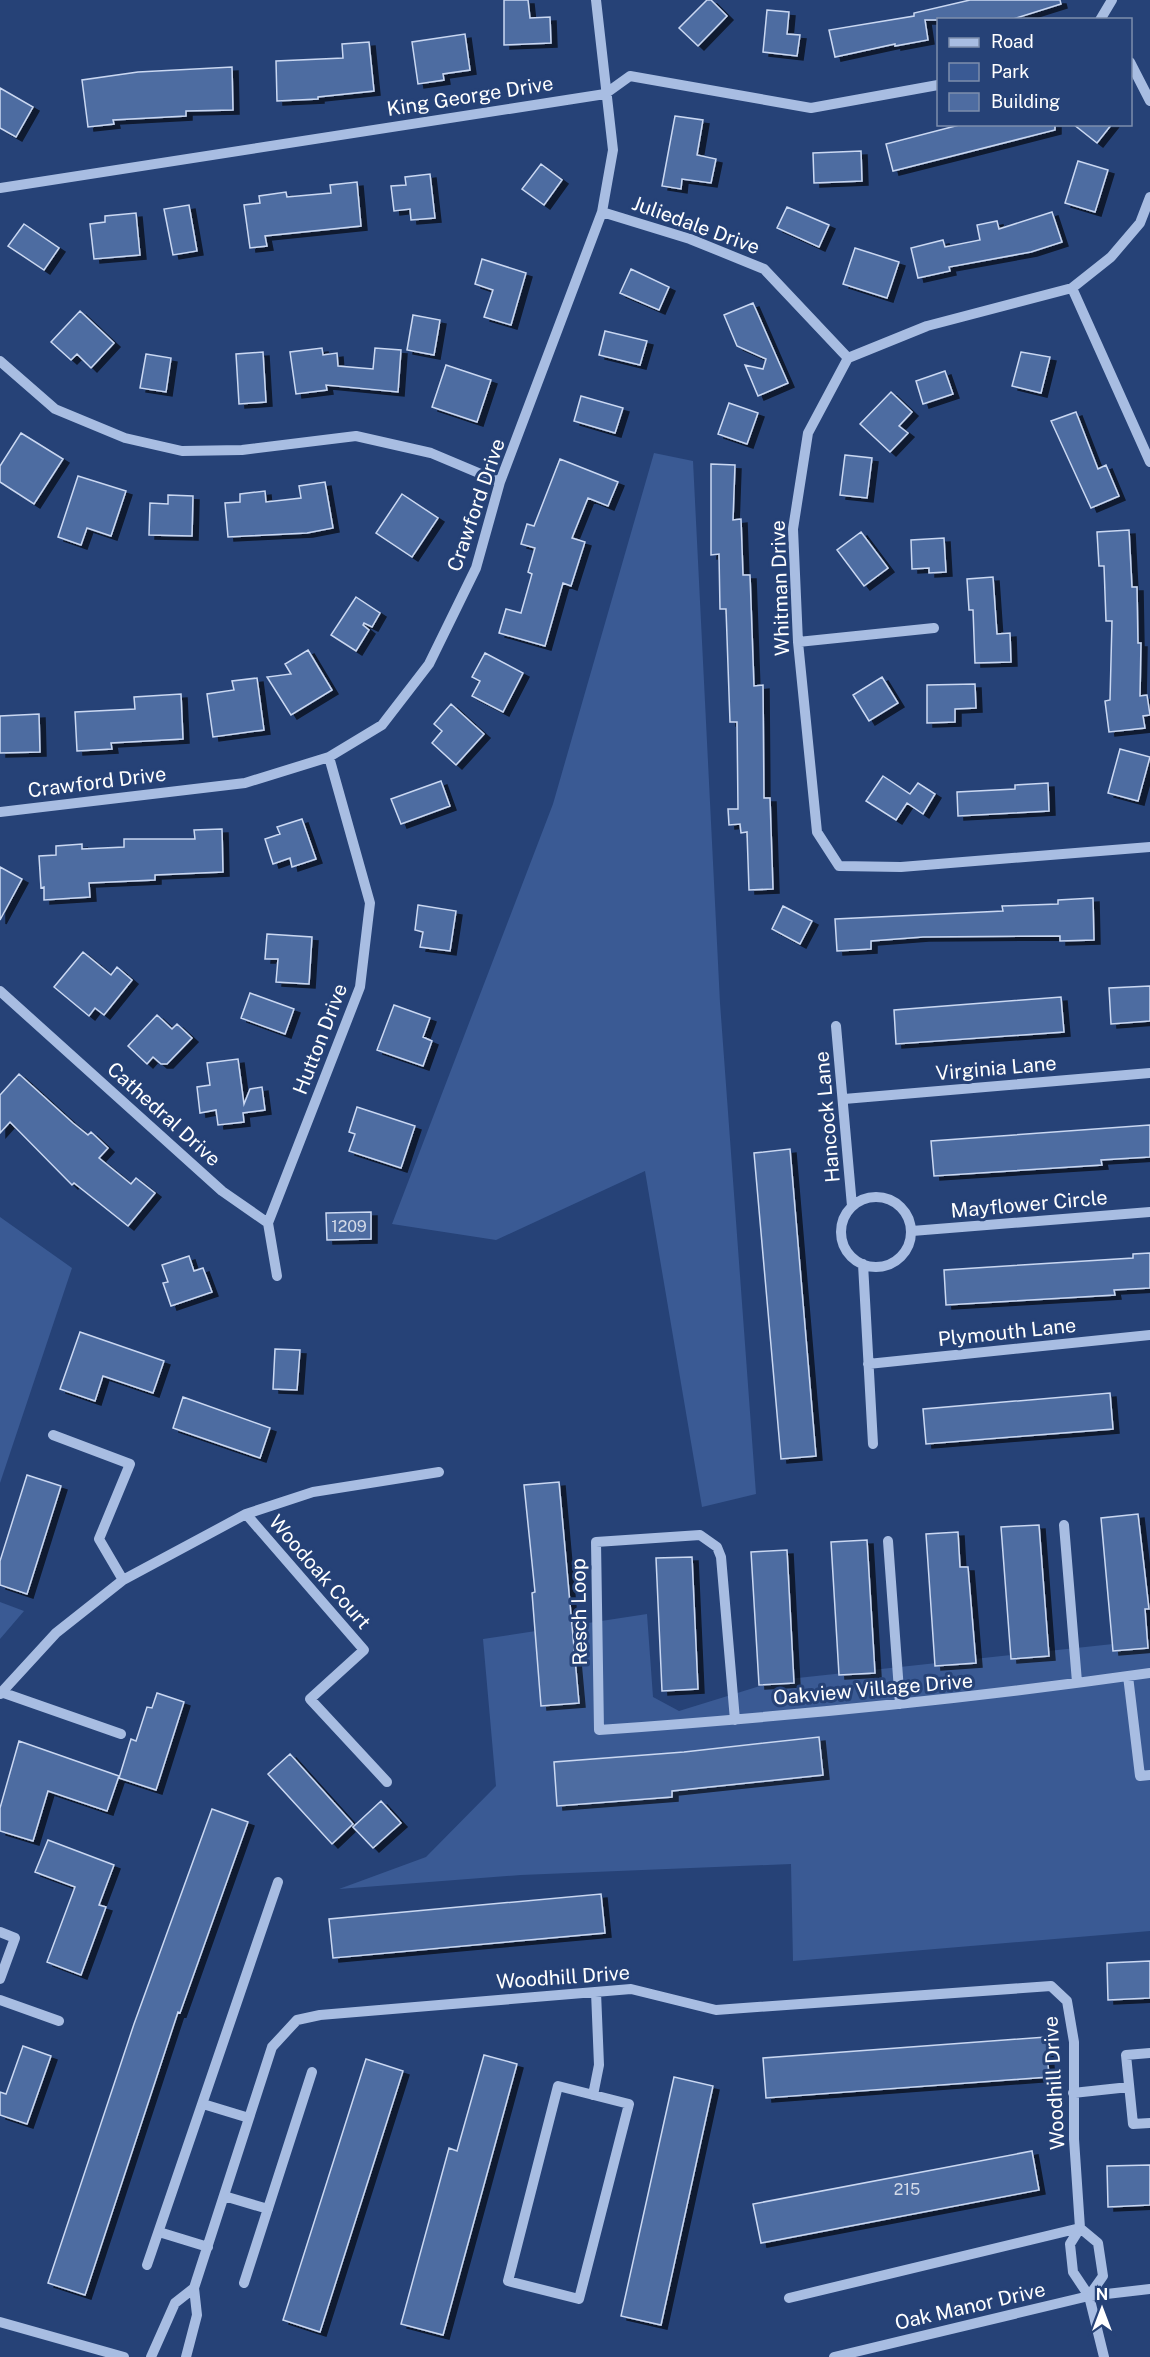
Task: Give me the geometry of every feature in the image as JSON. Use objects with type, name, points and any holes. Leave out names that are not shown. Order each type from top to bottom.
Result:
[{"type":"street","name":"Crawford Drive","points":[[0,812],[245,783],[329,757],[382,725],[429,664],[476,568],[500,482],[602,212],[613,150],[596,0]]},
{"type":"street","points":[[1101,18],[1112,0]]},
{"type":"street","points":[[1132,64],[1150,101]]},
{"type":"street","name":"King George Drive","points":[[0,188],[605,93],[630,76],[811,108],[937,85]]},
{"type":"street","points":[[848,358],[927,327],[1072,288],[1111,257],[1140,223],[1150,197]]},
{"type":"street","name":"Juliedale Drive","points":[[602,212],[690,239],[764,269],[848,358]]},
{"type":"street","points":[[1072,288],[1150,462]]},
{"type":"street","name":"Whitman Drive","points":[[848,358],[808,433],[793,529],[798,642],[817,832],[839,866],[901,867],[1150,847]]},
{"type":"street","points":[[0,361],[55,409],[125,438],[182,451],[242,450],[356,436],[431,453],[500,482]]},
{"type":"street","points":[[798,642],[934,628]]},
{"type":"street","name":"Hutton Drive","points":[[268,1223],[360,987],[370,903],[329,757]]},
{"type":"street","name":"Cathedral Drive","points":[[0,991],[222,1191],[268,1223]]},
{"type":"street","name":"Hancock Lane","points":[[836,1026],[852,1206]]},
{"type":"street","name":"Virginia Lane","points":[[844,1099],[1150,1073]]},
{"type":"street","name":"Hancock Lane","points":[[863,1264],[852,1257],[844,1245],[841,1232],[843,1219],[852,1206],[862,1199],[876,1196],[890,1199],[905,1212],[912,1231]]},
{"type":"street","name":"Mayflower Circle","points":[[912,1231],[1150,1212]]},
{"type":"street","points":[[268,1223],[277,1276]]},
{"type":"street","points":[[873,1444],[863,1264],[877,1267],[891,1264],[902,1256],[909,1245],[912,1231]]},
{"type":"street","name":"Plymouth Lane","points":[[868,1364],[1150,1335]]},
{"type":"street","points":[[53,1435],[130,1464],[99,1539],[123,1581]]},
{"type":"street","points":[[121,1734],[1,1693],[56,1633],[123,1581],[246,1514],[313,1492],[439,1472]]},
{"type":"street","name":"Woodoak Court","points":[[246,1514],[364,1650],[310,1699],[387,1782]]},
{"type":"street","points":[[1064,1525],[1077,1682]]},
{"type":"street","name":"Resch Loop","points":[[599,1730],[596,1542],[700,1535],[717,1547],[721,1557],[735,1720]]},
{"type":"street","points":[[888,1541],[900,1704]]},
{"type":"street","name":"Oakview Village Drive","points":[[599,1730],[735,1720],[986,1696],[1150,1673]]},
{"type":"street","points":[[1128,1676],[1140,1776],[1150,1775]]},
{"type":"street","points":[[147,2265],[278,1882]]},
{"type":"street","points":[[0,1932],[15,1938],[0,1979]]},
{"type":"street","name":"Woodhill Drive","points":[[186,2357],[197,2315],[194,2288],[272,2047],[297,2020],[320,2015],[631,1989],[716,2010],[1051,1986],[1067,2001],[1071,2018],[1080,2228],[1070,2244],[1073,2272],[1089,2296],[1104,2357]]},
{"type":"street","points":[[593,2095],[599,2065],[596,1992]]},
{"type":"street","points":[[0,2000],[59,2021]]},
{"type":"street","points":[[1150,2053],[1126,2055],[1133,2124],[1150,2123]]},
{"type":"street","points":[[244,2283],[312,2072]]},
{"type":"street","points":[[558,2086],[593,2095],[629,2104],[579,2299],[508,2281],[558,2086]]},
{"type":"street","points":[[1073,2093],[1129,2087]]},
{"type":"street","points":[[203,2104],[249,2118]]},
{"type":"street","points":[[224,2196],[268,2208]]},
{"type":"street","points":[[789,2298],[1080,2228],[1098,2243],[1102,2276],[1089,2296]]},
{"type":"street","points":[[159,2232],[208,2247]]},
{"type":"street","name":"Woodhill Drive","points":[[151,2357],[175,2303],[194,2288]]},
{"type":"street","name":"Oak Manor Drive","points":[[834,2357],[1089,2296],[1150,2289]]},
{"type":"street","points":[[0,2322],[124,2357]]},
{"type":"green space","points":[[654,453],[693,461],[720,1003],[756,1494],[702,1507],[645,1171],[496,1240],[392,1224],[553,804]]},
{"type":"green space","points":[[0,1217],[72,1268],[0,1483]]},
{"type":"green space","points":[[0,1602],[24,1611],[0,1639]]},
{"type":"green space","points":[[647,1614],[653,1697],[679,1711],[779,1680],[1150,1640],[1150,1931],[793,1961],[791,1864],[521,1875],[339,1889],[426,1857],[496,1786],[483,1639]]},
{"type":"building","points":[[504,0],[528,0],[530,18],[550,17],[551,43],[504,45]]},
{"type":"building","points":[[707,0],[711,0],[727,16],[698,46],[679,28]]},
{"type":"building","points":[[970,0],[1060,0],[1061,4],[1016,18],[925,20],[928,40],[895,46],[895,44],[835,57],[829,30],[914,16],[914,13]]},
{"type":"building","points":[[767,10],[789,12],[787,34],[800,35],[797,56],[763,52]]},
{"type":"building","points":[[465,34],[470,70],[443,74],[444,80],[418,84],[412,42]]},
{"type":"building","points":[[369,42],[374,91],[318,97],[318,99],[277,101],[276,61],[343,58],[342,44]]},
{"type":"building","points":[[232,67],[233,110],[186,111],[186,116],[113,120],[114,124],[88,127],[82,80],[138,72]]},
{"type":"building","points":[[0,88],[33,107],[16,137],[0,128]]},
{"type":"building","points":[[675,116],[703,120],[697,155],[716,159],[711,183],[682,179],[681,189],[662,186]]},
{"type":"building","points":[[955,126],[1055,126],[1055,130],[893,171],[886,144]]},
{"type":"building","points":[[1076,126],[1110,126],[1097,143]]},
{"type":"building","points":[[861,151],[862,181],[814,183],[813,153]]},
{"type":"building","points":[[1078,161],[1108,170],[1095,212],[1065,203]]},
{"type":"building","points":[[541,164],[562,180],[544,205],[522,189]]},
{"type":"building","points":[[430,174],[435,218],[411,220],[410,209],[394,211],[391,186],[406,185],[405,177]]},
{"type":"building","points":[[357,182],[361,226],[265,236],[267,246],[250,248],[244,205],[260,203],[259,196],[286,192],[287,197],[331,193],[330,185]]},
{"type":"building","points":[[189,205],[197,251],[173,255],[164,209]]},
{"type":"building","points":[[787,207],[829,225],[819,247],[777,228]]},
{"type":"building","points":[[1052,212],[1062,242],[1031,252],[949,267],[950,271],[918,278],[911,248],[943,240],[945,247],[980,240],[977,225],[997,221],[999,229]]},
{"type":"building","points":[[136,213],[140,255],[94,259],[90,224],[105,222],[105,216]]},
{"type":"building","points":[[24,224],[59,248],[44,270],[8,246]]},
{"type":"building","points":[[855,248],[899,262],[887,298],[843,284]]},
{"type":"building","points":[[482,259],[526,273],[511,325],[484,317],[493,290],[475,284]]},
{"type":"building","points":[[631,269],[669,287],[659,310],[620,293]]},
{"type":"building","points":[[753,303],[788,383],[758,396],[745,365],[763,369],[766,359],[737,346],[724,315]]},
{"type":"building","points":[[80,311],[114,343],[91,368],[77,354],[71,360],[51,342]]},
{"type":"building","points":[[413,315],[440,320],[434,355],[407,350]]},
{"type":"building","points":[[605,331],[647,341],[640,365],[599,355]]},
{"type":"building","points":[[322,348],[323,355],[337,353],[338,366],[373,369],[375,348],[401,350],[398,392],[326,385],[327,390],[296,394],[290,352]]},
{"type":"building","points":[[263,352],[266,402],[239,404],[236,354]]},
{"type":"building","points":[[1021,352],[1050,357],[1041,393],[1012,386]]},
{"type":"building","points":[[146,354],[171,358],[166,392],[140,388]]},
{"type":"building","points":[[446,365],[491,380],[477,422],[432,407]]},
{"type":"building","points":[[945,371],[953,394],[923,404],[916,381]]},
{"type":"building","points":[[891,392],[912,412],[899,426],[908,433],[890,452],[860,424]]},
{"type":"building","points":[[581,396],[623,408],[615,433],[574,421]]},
{"type":"building","points":[[729,403],[758,413],[747,444],[718,434]]},
{"type":"building","points":[[1076,412],[1098,469],[1106,465],[1119,496],[1091,508],[1051,421]]},
{"type":"building","points":[[21,433],[63,459],[34,504],[0,482],[0,466]]},
{"type":"building","points":[[845,455],[872,458],[867,498],[840,495]]},
{"type":"building","points":[[560,459],[618,482],[608,506],[588,498],[572,538],[585,542],[571,586],[563,583],[545,646],[499,633],[506,609],[521,613],[532,574],[528,572],[535,548],[521,544],[527,524],[534,526]]},
{"type":"building","points":[[711,464],[735,465],[733,520],[741,519],[743,575],[750,575],[754,686],[763,685],[764,798],[770,798],[773,889],[749,890],[747,832],[741,833],[740,824],[729,825],[728,809],[738,809],[737,722],[730,722],[726,609],[720,609],[719,554],[711,555]]},
{"type":"building","points":[[78,476],[126,491],[111,536],[87,528],[81,545],[58,537]]},
{"type":"building","points":[[325,482],[333,528],[307,533],[228,537],[225,503],[240,502],[240,494],[265,491],[266,502],[301,498],[299,486]]},
{"type":"building","points":[[402,494],[438,518],[412,557],[376,533]]},
{"type":"building","points":[[168,495],[193,496],[192,536],[149,535],[150,503],[168,504]]},
{"type":"building","points":[[1129,530],[1132,587],[1137,587],[1138,643],[1141,643],[1140,696],[1147,695],[1150,715],[1143,716],[1145,728],[1109,732],[1105,701],[1110,700],[1112,621],[1106,621],[1104,566],[1099,566],[1097,532]]},
{"type":"building","points":[[861,532],[888,568],[864,586],[837,550]]},
{"type":"building","points":[[944,538],[946,572],[929,573],[929,568],[912,569],[911,540]]},
{"type":"building","points":[[993,577],[997,634],[1010,633],[1011,662],[975,663],[973,610],[969,610],[967,579]]},
{"type":"building","points":[[356,597],[380,613],[372,627],[364,623],[363,625],[369,630],[356,651],[331,635]]},
{"type":"building","points":[[308,650],[332,690],[291,715],[267,677],[291,674],[285,664]]},
{"type":"building","points":[[485,653],[523,673],[503,712],[472,696],[480,681],[472,677]]},
{"type":"building","points":[[882,677],[898,703],[869,721],[853,695]]},
{"type":"building","points":[[257,678],[264,730],[213,737],[207,694],[234,690],[232,681]]},
{"type":"building","points":[[975,684],[976,708],[955,709],[955,722],[927,723],[927,685]]},
{"type":"building","points":[[181,694],[183,739],[111,743],[112,749],[77,751],[75,712],[135,709],[134,697]]},
{"type":"building","points":[[451,704],[484,734],[456,765],[432,743],[442,731],[434,724]]},
{"type":"building","points":[[39,714],[40,752],[0,753],[0,716]]},
{"type":"building","points":[[1120,749],[1150,757],[1138,801],[1108,793]]},
{"type":"building","points":[[883,776],[910,794],[918,783],[935,794],[923,814],[907,803],[896,820],[866,801]]},
{"type":"building","points":[[441,781],[450,806],[401,824],[391,799]]},
{"type":"building","points":[[1048,783],[1049,811],[958,816],[957,792],[1015,789],[1015,785]]},
{"type":"building","points":[[302,819],[316,859],[292,867],[290,858],[273,864],[265,839],[280,834],[277,827]]},
{"type":"building","points":[[222,829],[223,872],[155,875],[155,880],[89,883],[90,897],[44,900],[39,856],[56,855],[56,846],[82,844],[82,849],[124,847],[124,839],[195,839],[194,830]]},
{"type":"building","points":[[0,867],[22,879],[0,920]]},
{"type":"building","points":[[1093,898],[1094,940],[1060,941],[1060,936],[923,937],[871,941],[871,949],[837,951],[835,919],[1003,911],[1002,906],[1058,904],[1058,900]]},
{"type":"building","points":[[418,905],[456,911],[450,951],[420,947],[423,932],[415,930]]},
{"type":"building","points":[[783,906],[812,921],[800,944],[772,929]]},
{"type":"building","points":[[267,934],[312,937],[309,984],[276,982],[278,959],[265,959]]},
{"type":"building","points":[[83,952],[111,975],[117,967],[132,980],[104,1015],[95,1008],[89,1016],[54,987]]},
{"type":"building","points":[[1150,986],[1150,1021],[1111,1024],[1109,988]]},
{"type":"building","points":[[250,993],[294,1009],[285,1034],[241,1018]]},
{"type":"building","points":[[1061,997],[1064,1032],[896,1044],[894,1010]]},
{"type":"building","points":[[394,1005],[430,1018],[423,1037],[432,1041],[423,1066],[377,1050]]},
{"type":"building","points":[[157,1015],[172,1029],[177,1024],[192,1038],[167,1064],[161,1064],[153,1057],[147,1064],[128,1046]]},
{"type":"building","points":[[238,1059],[244,1104],[250,1089],[262,1087],[265,1110],[243,1113],[244,1122],[218,1125],[216,1110],[200,1113],[197,1087],[210,1085],[207,1063]]},
{"type":"building","points":[[19,1074],[73,1123],[88,1135],[91,1132],[108,1148],[99,1158],[131,1184],[136,1178],[155,1193],[128,1226],[74,1183],[72,1185],[10,1122],[0,1133],[0,1095]]},
{"type":"building","points":[[357,1107],[415,1126],[401,1168],[349,1151],[355,1134],[349,1132]]},
{"type":"building","points":[[1150,1125],[1150,1157],[1101,1160],[1102,1165],[934,1176],[931,1141]]},
{"type":"building","points":[[790,1149],[816,1456],[781,1459],[754,1153]]},
{"type":"building","points":[[371,1212],[371,1239],[327,1240],[326,1213]]},
{"type":"building","points":[[1150,1253],[1150,1288],[1114,1290],[1115,1295],[946,1305],[944,1270],[1133,1258],[1133,1254]]},
{"type":"building","points":[[189,1256],[194,1271],[203,1268],[212,1292],[171,1306],[163,1283],[168,1282],[162,1265]]},
{"type":"building","points":[[80,1332],[164,1361],[153,1393],[103,1376],[95,1401],[60,1389]]},
{"type":"building","points":[[275,1349],[300,1350],[297,1390],[273,1389]]},
{"type":"building","points":[[1110,1393],[1113,1429],[926,1444],[923,1409]]},
{"type":"building","points":[[183,1397],[270,1428],[260,1458],[173,1428]]},
{"type":"building","points":[[27,1475],[61,1486],[27,1594],[0,1585],[0,1561]]},
{"type":"building","points":[[559,1482],[579,1703],[541,1706],[532,1593],[535,1592],[524,1485]]},
{"type":"building","points":[[1138,1514],[1149,1609],[1145,1609],[1148,1648],[1113,1651],[1101,1518]]},
{"type":"building","points":[[1039,1525],[1049,1656],[1011,1659],[1001,1527]]},
{"type":"building","points":[[958,1532],[960,1567],[968,1567],[976,1663],[935,1666],[926,1534]]},
{"type":"building","points":[[867,1540],[875,1673],[839,1675],[831,1542]]},
{"type":"building","points":[[787,1550],[794,1683],[759,1685],[751,1552]]},
{"type":"building","points":[[692,1557],[698,1689],[662,1691],[656,1558]]},
{"type":"building","points":[[157,1693],[184,1702],[156,1790],[119,1778],[131,1739],[136,1741],[147,1707],[152,1708]]},
{"type":"building","points":[[819,1737],[823,1775],[672,1791],[672,1797],[557,1806],[554,1762],[684,1752]]},
{"type":"building","points":[[19,1741],[119,1776],[107,1811],[48,1791],[33,1841],[0,1831],[0,1808]]},
{"type":"building","points":[[290,1754],[353,1824],[332,1844],[268,1774]]},
{"type":"building","points":[[381,1801],[401,1823],[373,1848],[353,1827]]},
{"type":"building","points":[[212,1809],[248,1822],[180,2013],[178,2012],[85,2295],[48,2283],[134,2024]]},
{"type":"building","points":[[48,1840],[114,1865],[99,1905],[106,1907],[81,1975],[47,1962],[75,1887],[35,1872]]},
{"type":"building","points":[[601,1894],[605,1933],[333,1958],[329,1919]]},
{"type":"building","points":[[1150,1961],[1150,1998],[1108,2000],[1107,1963]]},
{"type":"building","points":[[1046,2037],[1049,2077],[766,2098],[763,2058]]},
{"type":"building","points":[[23,2046],[51,2056],[27,2124],[0,2115],[0,2092],[6,2094]]},
{"type":"building","points":[[484,2055],[517,2064],[443,2335],[401,2324],[449,2148],[457,2151]]},
{"type":"building","points":[[366,2059],[403,2071],[320,2332],[283,2320]]},
{"type":"building","points":[[674,2077],[713,2086],[661,2325],[621,2316]]},
{"type":"building","points":[[1032,2151],[1039,2190],[761,2243],[753,2204]]},
{"type":"building","points":[[1150,2165],[1150,2205],[1108,2207],[1107,2166]]}]
